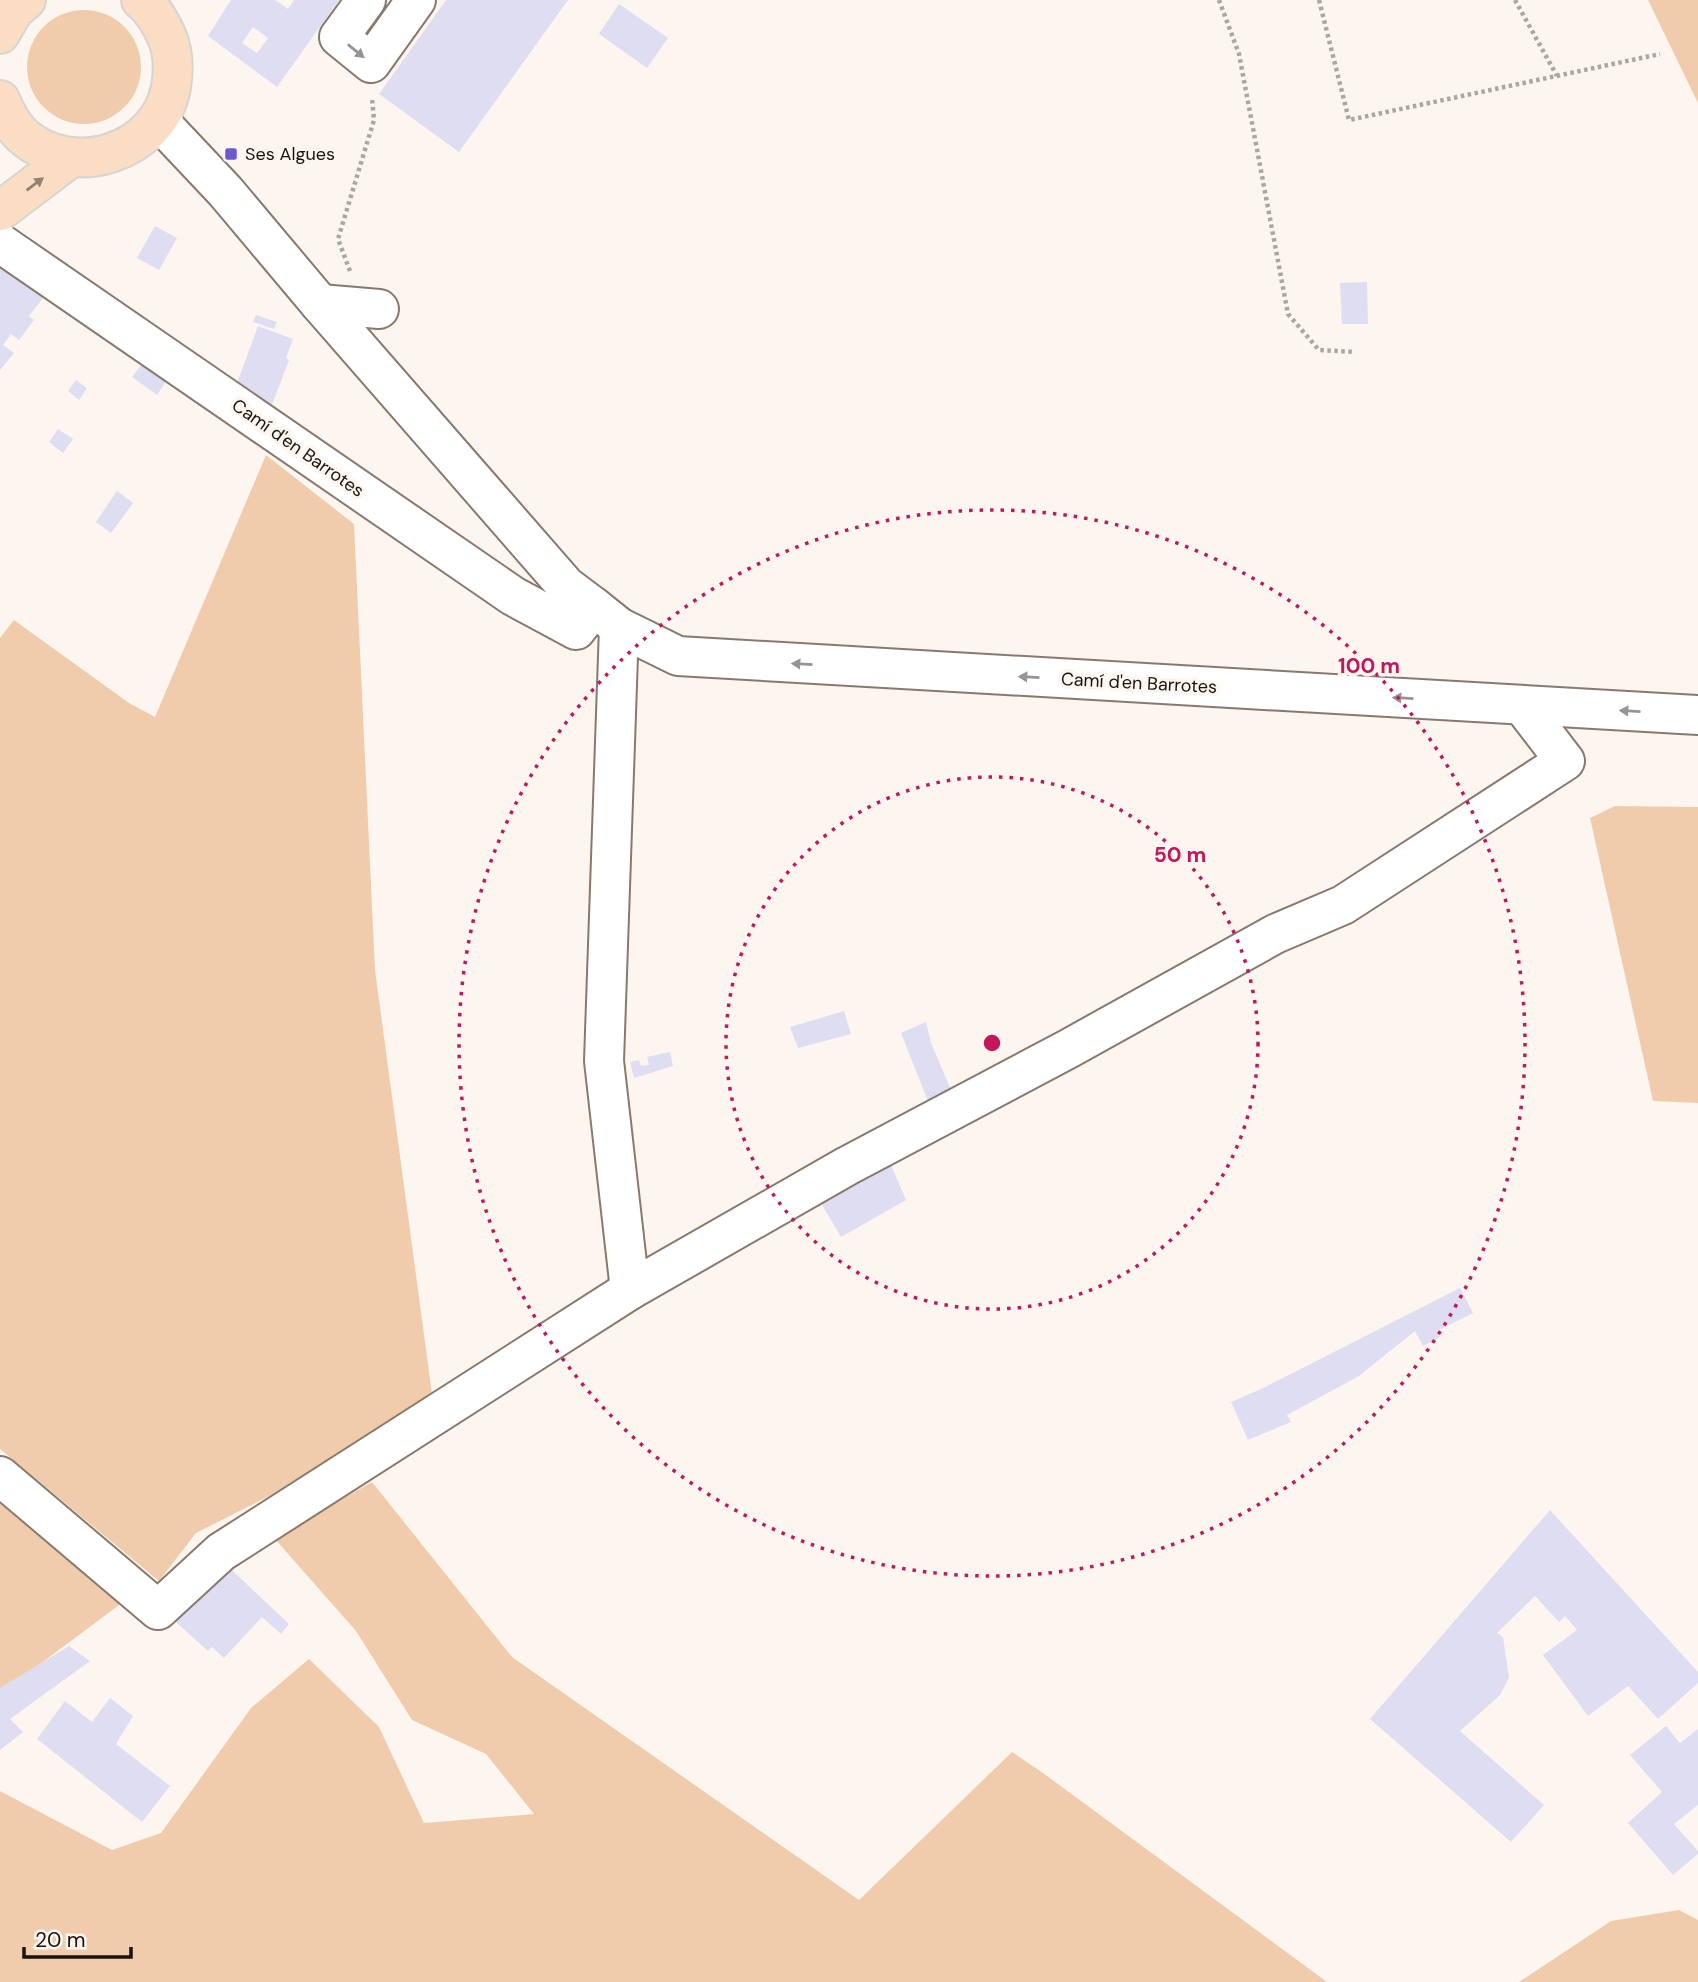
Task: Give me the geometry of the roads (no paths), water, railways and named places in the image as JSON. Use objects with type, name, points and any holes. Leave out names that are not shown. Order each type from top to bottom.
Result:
[{"type":"main road","points":[[0,33],[14,10],[26,0]]},
{"type":"main road","points":[[0,100],[7,116],[23,136],[45,150],[70,158],[95,158],[119,152],[140,139],[158,120],[169,97],[174,71],[170,45],[157,7]]},
{"type":"main road","points":[[0,211],[70,158]]},
{"type":"street","points":[[366,0],[339,37],[371,63],[416,0]]},
{"type":"street","name":"Camí d'en Barrotes","points":[[158,120],[225,191],[320,304],[592,598],[678,656],[1698,715]]},
{"type":"street","name":"Camí d'en Barrotes","points":[[0,243],[513,596],[576,630],[592,598]]},
{"type":"street","points":[[320,304],[371,308]]},
{"type":"street","points":[[592,598],[604,1061],[631,1290]]},
{"type":"street","points":[[0,1476],[158,1609],[221,1552],[631,1290],[847,1167],[1275,934],[1343,905],[1565,761],[1522,705]]},
{"type":"place","name":"Ses Algues","points":[[231,154]]}]
